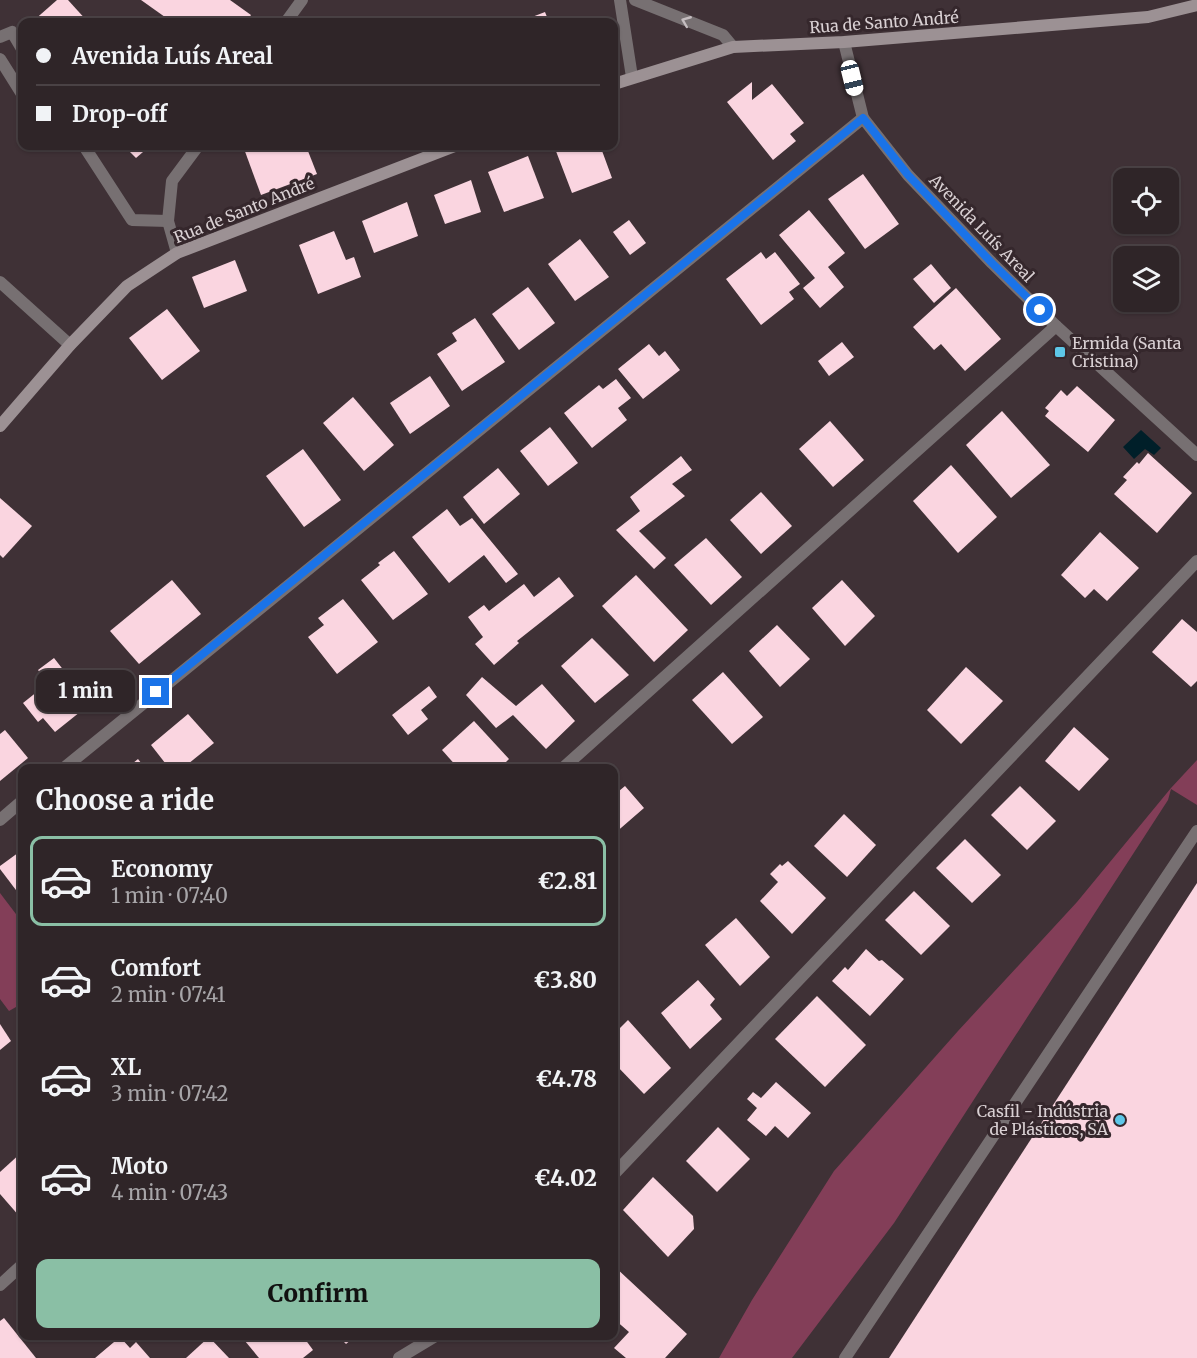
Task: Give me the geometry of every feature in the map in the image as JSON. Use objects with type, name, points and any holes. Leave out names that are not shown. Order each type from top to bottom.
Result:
[{"type":"main road","name":"Rua de Santo André","points":[[618,82],[632,76],[733,47],[844,42],[1148,17],[1197,5]]},
{"type":"main road","name":"Rua de Santo André","points":[[0,426],[70,345],[127,286],[177,253],[444,150]]},
{"type":"street","points":[[289,18],[302,0]]},
{"type":"street","points":[[620,0],[632,76]]},
{"type":"street","points":[[635,0],[723,35],[733,47]]},
{"type":"street","points":[[0,38],[12,32],[18,42]]},
{"type":"street","name":"Avenida Luís Areal","points":[[844,42],[863,118],[915,183],[1056,326],[1197,455]]},
{"type":"street","points":[[0,59],[18,88]]},
{"type":"street","points":[[68,764],[863,118]]},
{"type":"street","points":[[87,150],[132,220],[168,221]]},
{"type":"street","points":[[177,253],[168,221],[172,181],[195,150]]},
{"type":"street","points":[[0,282],[70,345]]},
{"type":"street","points":[[567,764],[1056,326]]},
{"type":"street","points":[[618,1170],[1197,561]]},
{"type":"street","points":[[0,820],[18,804]]},
{"type":"street","points":[[845,1358],[1197,831]]},
{"type":"street","points":[[0,1285],[18,1269]]},
{"type":"street","points":[[399,1358],[429,1340]]},
{"type":"shaded area","points":[[1197,760],[1197,805],[1171,789],[1168,800],[894,1223],[792,1358],[719,1358],[752,1300],[834,1171],[958,1031],[1077,902],[1171,788]]},
{"type":"shaded area","points":[[0,893],[18,917],[18,1010],[16,1007],[9,1011],[0,999]]},
{"type":"water","points":[[1141,430],[1161,448],[1154,455],[1145,449],[1134,459],[1123,447]]},
{"type":"building","points":[[57,0],[68,0],[84,18],[37,18]]},
{"type":"building","points":[[141,0],[230,0],[251,15],[249,18],[166,18]]},
{"type":"building","points":[[545,12],[547,18],[529,18]]},
{"type":"building","points":[[752,82],[752,100],[772,84],[804,123],[790,134],[796,141],[773,160],[727,102]]},
{"type":"building","points":[[128,150],[145,150],[136,158]]},
{"type":"building","points":[[244,150],[308,150],[317,174],[261,195]]},
{"type":"building","points":[[556,150],[602,150],[612,178],[572,193]]},
{"type":"building","points":[[528,156],[544,198],[504,212],[488,172]]},
{"type":"building","points":[[863,174],[899,224],[865,249],[828,199]]},
{"type":"building","points":[[471,180],[481,212],[445,224],[434,195]]},
{"type":"building","points":[[407,202],[418,236],[374,253],[362,221]]},
{"type":"building","points":[[809,210],[845,253],[828,267],[844,287],[820,308],[803,288],[815,278],[779,235]]},
{"type":"building","points":[[629,220],[646,243],[630,255],[613,232]]},
{"type":"building","points":[[334,231],[346,260],[354,257],[361,277],[318,294],[299,245]]},
{"type":"building","points":[[580,239],[609,277],[575,301],[548,264]]},
{"type":"building","points":[[761,252],[766,259],[775,252],[800,284],[789,292],[794,299],[761,325],[726,279]]},
{"type":"building","points":[[235,260],[247,291],[204,308],[192,277]]},
{"type":"building","points":[[931,264],[951,288],[934,303],[913,279]]},
{"type":"building","points":[[528,287],[555,323],[519,350],[492,314]]},
{"type":"building","points":[[956,288],[1001,339],[965,371],[941,344],[934,350],[913,327]]},
{"type":"building","points":[[167,309],[200,351],[162,380],[129,338]]},
{"type":"building","points":[[475,318],[505,362],[462,391],[437,354],[457,341],[452,333]]},
{"type":"building","points":[[842,342],[854,357],[829,376],[818,361]]},
{"type":"building","points":[[649,344],[659,356],[665,351],[680,370],[643,399],[618,369]]},
{"type":"building","points":[[430,376],[450,406],[410,434],[390,403]]},
{"type":"building","points":[[616,379],[631,398],[618,408],[627,420],[592,448],[564,413],[599,385],[603,389]]},
{"type":"building","points":[[1077,386],[1115,420],[1088,452],[1045,416],[1049,411],[1045,408],[1061,390],[1067,396]]},
{"type":"building","points":[[353,397],[394,445],[364,471],[323,423]]},
{"type":"building","points":[[1002,411],[1050,465],[1011,498],[966,445]]},
{"type":"building","points":[[830,421],[864,460],[833,487],[799,449]]},
{"type":"building","points":[[550,427],[578,463],[548,486],[520,451]]},
{"type":"building","points":[[303,449],[341,500],[304,527],[266,476]]},
{"type":"building","points":[[1148,453],[1192,493],[1157,533],[1114,494],[1127,480],[1123,477]]},
{"type":"building","points":[[681,456],[692,470],[672,484],[685,496],[639,531],[666,558],[654,569],[616,530],[640,511],[630,497]]},
{"type":"building","points":[[951,465],[997,517],[958,553],[913,501]]},
{"type":"building","points":[[498,468],[520,494],[484,524],[463,497]]},
{"type":"building","points":[[761,492],[792,526],[761,554],[730,520]]},
{"type":"building","points":[[0,498],[32,526],[3,558],[0,555]]},
{"type":"building","points":[[447,509],[460,526],[472,518],[518,574],[506,583],[484,555],[449,583],[412,537]]},
{"type":"building","points":[[1100,532],[1139,568],[1107,601],[1094,589],[1085,598],[1061,575]]},
{"type":"building","points":[[706,538],[742,577],[711,605],[674,565]]},
{"type":"building","points":[[394,551],[428,594],[393,620],[361,580]]},
{"type":"building","points":[[636,575],[688,630],[654,662],[602,606]]},
{"type":"building","points":[[559,577],[574,596],[517,641],[519,643],[494,665],[475,644],[483,637],[468,617],[484,605],[489,611],[524,584],[534,597]]},
{"type":"building","points":[[172,580],[201,614],[139,664],[110,631]]},
{"type":"building","points":[[842,580],[875,616],[845,646],[812,608]]},
{"type":"building","points":[[343,599],[378,642],[337,674],[308,637],[324,625],[318,618]]},
{"type":"building","points":[[1182,619],[1197,632],[1197,681],[1191,687],[1152,652]]},
{"type":"building","points":[[777,625],[810,659],[780,687],[749,651]]},
{"type":"building","points":[[592,638],[629,675],[595,703],[561,666]]},
{"type":"building","points":[[54,658],[90,704],[55,732],[43,718],[38,722],[23,703],[48,683],[38,670]]},
{"type":"building","points":[[966,667],[1003,701],[961,744],[927,710]]},
{"type":"building","points":[[723,672],[763,717],[732,744],[692,700]]},
{"type":"building","points":[[482,677],[516,706],[542,684],[575,721],[546,749],[513,715],[496,728],[466,695]]},
{"type":"building","points":[[429,686],[437,697],[421,710],[428,719],[408,735],[392,715]]},
{"type":"building","points":[[188,714],[214,743],[188,764],[166,764],[151,745]]},
{"type":"building","points":[[474,721],[509,759],[504,764],[454,764],[442,750]]},
{"type":"building","points":[[1074,727],[1109,759],[1079,791],[1045,761]]},
{"type":"building","points":[[5,730],[28,758],[0,781],[0,734]]},
{"type":"building","points":[[138,759],[142,764],[132,764]]},
{"type":"building","points":[[625,786],[644,808],[618,831],[618,790]]},
{"type":"building","points":[[1020,786],[1056,821],[1027,850],[991,815]]},
{"type":"building","points":[[844,814],[876,845],[847,877],[814,846]]},
{"type":"building","points":[[965,839],[1001,875],[972,903],[936,868]]},
{"type":"building","points":[[18,853],[18,893],[0,869],[0,866]]},
{"type":"building","points":[[788,861],[826,898],[792,934],[760,901],[778,882],[770,874],[780,864],[782,866]]},
{"type":"building","name":"Casfil - Indústria de Plásticos, SA","points":[[1197,883],[1197,1358],[889,1358]]},
{"type":"building","points":[[914,891],[950,926],[921,955],[885,920]]},
{"type":"building","points":[[736,918],[770,957],[740,986],[705,945]]},
{"type":"building","points":[[866,949],[904,979],[870,1016],[832,981],[845,967],[848,970]]},
{"type":"building","points":[[698,980],[715,999],[710,1005],[722,1019],[690,1049],[661,1013]]},
{"type":"building","points":[[817,996],[866,1045],[825,1087],[775,1039]]},
{"type":"building","points":[[628,1020],[671,1068],[644,1094],[618,1067],[618,1030]]},
{"type":"building","points":[[0,1024],[11,1041],[0,1050]]},
{"type":"building","points":[[776,1082],[811,1113],[788,1138],[775,1126],[766,1136],[747,1120],[757,1108],[747,1099],[753,1092],[761,1098]]},
{"type":"building","points":[[718,1127],[750,1159],[717,1192],[686,1161]]},
{"type":"building","points":[[18,1156],[18,1215],[0,1194],[0,1172]]},
{"type":"building","points":[[653,1177],[693,1216],[694,1229],[668,1257],[623,1210]]},
{"type":"building","points":[[618,1270],[687,1334],[665,1358],[626,1358],[614,1348],[629,1332],[618,1322]]},
{"type":"building","points":[[4,1318],[18,1336],[18,1340],[22,1340],[36,1358],[0,1358],[0,1321]]},
{"type":"building","points":[[116,1340],[123,1340],[130,1348],[136,1342],[150,1358],[95,1358]]},
{"type":"building","points":[[206,1340],[212,1340],[229,1358],[186,1358]]},
{"type":"building","points":[[244,1340],[306,1340],[313,1350],[303,1358],[259,1358]]},
{"type":"place","name":"Ermida (Santa Cristina)","points":[[1060,352]]},
{"type":"place","name":"Casfil - Indústria de Plásticos, SA","points":[[1120,1120]]},
{"type":"route","points":[[156,692],[863,118],[908,175],[1040,310]]}]
